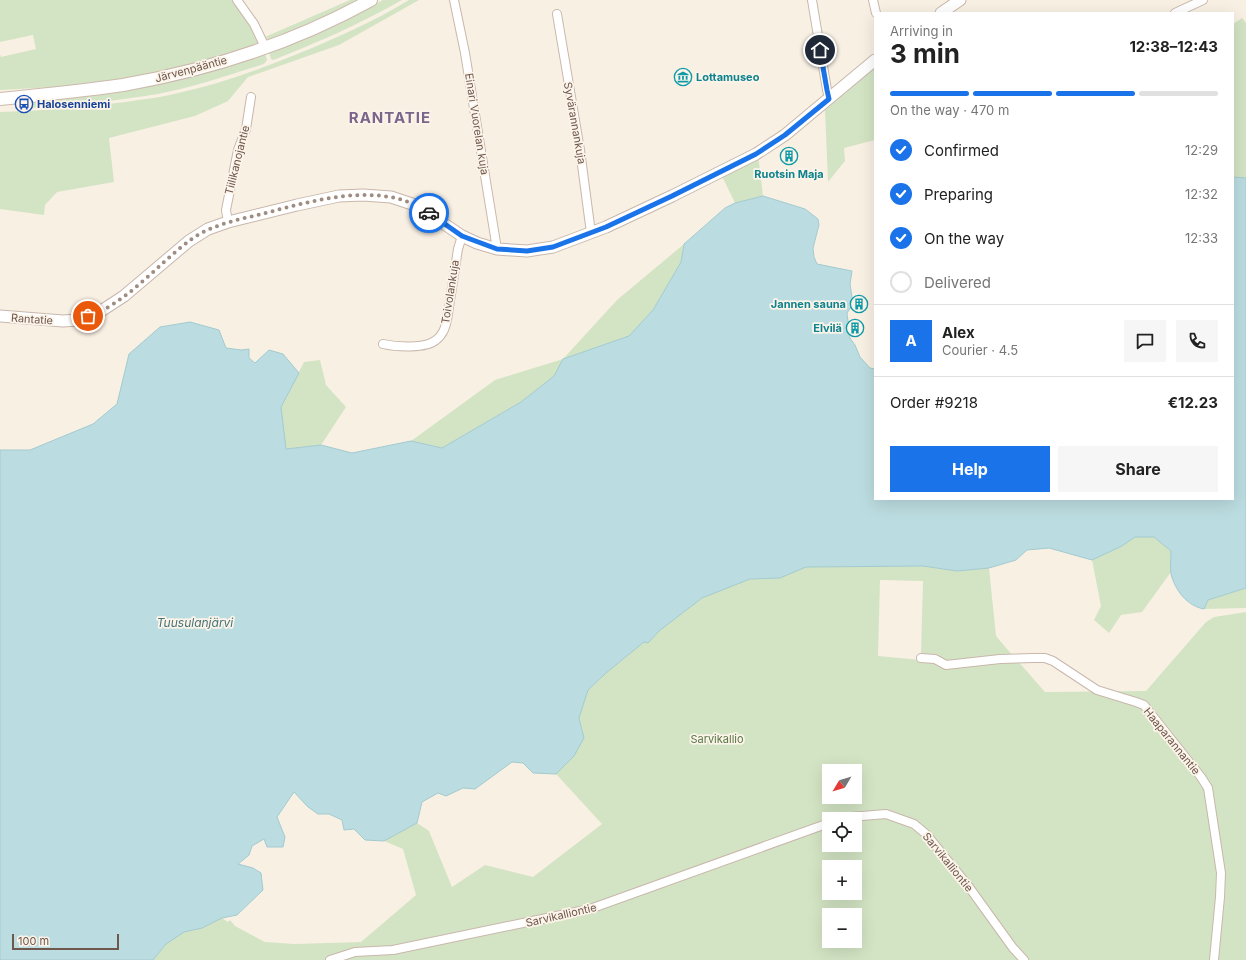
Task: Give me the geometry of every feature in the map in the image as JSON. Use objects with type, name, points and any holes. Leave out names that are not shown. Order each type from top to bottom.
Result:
[{"type":"main road","name":"Järvenpääntie","points":[[0,99],[48,95],[125,84],[181,73],[265,47],[324,24],[371,0]]},
{"type":"street","points":[[237,0],[254,24],[265,47]]},
{"type":"street","name":"Einari Vuorelan kuja","points":[[454,0],[465,53],[497,249]]},
{"type":"street","points":[[812,0],[829,99]]},
{"type":"street","points":[[873,0],[876,12]]},
{"type":"street","points":[[942,12],[960,0]]},
{"type":"street","points":[[1177,12],[1203,0]]},
{"type":"street","name":"Syvärannankuja","points":[[557,14],[580,150],[591,233]]},
{"type":"street","name":"Rantatie","points":[[0,316],[63,321],[78,320],[98,313],[124,296],[189,241],[208,229],[228,222],[339,196],[363,195],[391,197],[418,206],[462,236],[497,249],[527,251],[553,247],[591,233],[672,196],[756,154],[785,135],[874,61]]},
{"type":"street","name":"Tiilikanojantie","points":[[228,222],[226,210],[238,150],[246,129],[251,97]]},
{"type":"street","name":"Toivolankuja","points":[[383,344],[395,347],[423,345],[435,341],[440,336],[444,330],[447,320],[458,249],[462,236]]},
{"type":"street","name":"Haaparannantie","points":[[921,658],[935,659],[946,664],[1000,659],[1045,658],[1053,661],[1097,690],[1144,705],[1208,788],[1221,874],[1214,960]]},
{"type":"street","name":"Sarvikalliontie","points":[[862,816],[886,814],[914,824],[926,834],[969,887],[1013,948],[1024,960]]},
{"type":"street","name":"Sarvikalliontie","points":[[330,960],[355,952],[393,950],[590,910],[822,826]]},
{"type":"green space","points":[[0,0],[232,0],[250,26],[258,43],[220,57],[147,75],[83,85],[0,90],[0,54],[1,57],[36,49],[33,35],[0,42]]},
{"type":"green space","points":[[350,0],[359,0],[318,20],[272,39],[265,37]]},
{"type":"green space","points":[[383,0],[402,0],[338,33],[273,60],[271,59],[269,52]]},
{"type":"green space","points":[[409,0],[419,0],[339,45],[248,77],[228,101],[195,116],[109,138],[114,182],[57,192],[45,205],[44,215],[0,209],[0,112],[32,111],[126,102],[168,95],[220,82],[310,49],[367,23]]},
{"type":"green space","points":[[1242,18],[1246,23],[1246,178],[1234,177],[1234,23]]},
{"type":"green space","points":[[265,53],[267,60],[264,64],[185,88],[158,94],[60,106],[27,108],[25,106],[40,102],[143,87],[187,77]]},
{"type":"green space","points":[[874,68],[874,140],[844,148],[845,161],[828,182],[825,110]]},
{"type":"green space","points":[[758,154],[763,196],[735,203],[720,172]]},
{"type":"green space","points":[[684,244],[681,262],[653,310],[629,336],[563,359],[617,300]]},
{"type":"green space","points":[[563,359],[554,376],[521,402],[442,448],[411,441],[495,380]]},
{"type":"green space","points":[[320,360],[326,385],[346,407],[321,445],[285,449],[281,407],[304,362]]},
{"type":"green space","points":[[1135,537],[1154,537],[1171,551],[1171,572],[1142,612],[1121,615],[1109,633],[1094,620],[1101,606],[1092,560],[1122,546]]},
{"type":"green space","name":"Sarvikallio","points":[[923,566],[957,571],[989,568],[996,636],[1013,656],[946,662],[921,653],[923,581],[880,580],[878,656],[921,660],[946,666],[1017,660],[1045,692],[1146,691],[1206,622],[1214,617],[1246,612],[1246,960],[153,960],[166,944],[184,932],[202,928],[222,918],[228,922],[230,920],[235,926],[265,942],[295,944],[361,942],[416,895],[403,849],[384,841],[417,823],[429,831],[452,887],[485,865],[533,877],[602,824],[556,774],[574,756],[583,732],[579,718],[588,690],[644,642],[648,643],[659,631],[702,598],[750,579],[780,578],[806,567]]},
{"type":"green space","points":[[1246,588],[1246,608],[1204,609],[1208,600]]},
{"type":"water","name":"Tuusulanjärvi","points":[[1234,177],[1246,178],[1246,588],[1208,600],[1204,609],[1192,605],[1175,586],[1171,574],[1171,551],[1154,537],[1135,537],[1122,546],[1092,560],[1049,548],[1027,550],[1016,560],[989,568],[957,571],[923,566],[806,567],[780,578],[750,579],[702,598],[659,631],[648,643],[644,642],[588,690],[579,718],[584,738],[574,756],[556,774],[533,773],[523,763],[512,762],[475,789],[463,788],[446,796],[438,793],[422,802],[417,823],[384,841],[365,840],[354,829],[344,830],[342,820],[329,814],[318,814],[308,807],[294,792],[277,817],[285,837],[283,847],[267,847],[264,839],[252,846],[249,855],[238,864],[253,868],[261,873],[263,890],[237,915],[222,918],[202,928],[184,932],[166,944],[153,960],[0,960],[0,450],[30,450],[93,424],[117,404],[129,354],[160,327],[190,322],[219,330],[226,348],[241,350],[249,349],[249,358],[255,363],[269,350],[283,354],[299,373],[281,407],[286,449],[321,445],[352,453],[411,441],[442,448],[521,402],[554,376],[563,359],[629,336],[653,310],[681,262],[684,244],[725,208],[735,203],[763,196],[805,209],[818,219],[819,225],[813,248],[814,257],[817,264],[852,271],[850,284],[853,304],[847,313],[850,338],[860,357],[870,368],[874,369],[874,500],[1234,500]]},
{"type":"way so far","points":[[88,316],[98,313],[124,296],[189,241],[208,229],[228,222],[339,196],[363,195],[391,197],[418,206],[429,213]]},
{"type":"place","name":"Lottamuseo","points":[[683,77]]},
{"type":"place","name":"Halosenniemi","points":[[24,104]]},
{"type":"place","name":"Ruotsin Maja","points":[[789,156]]},
{"type":"place","name":"Jannen sauna","points":[[859,304]]},
{"type":"place","name":"Elvilä","points":[[855,328]]},
{"type":"district","name":"RANTATIE","points":[[390,118]]},
{"type":"route","points":[[429,213],[462,236],[476,243],[497,249],[527,251],[553,247],[606,227],[756,154],[785,135],[829,99],[820,50]]}]
